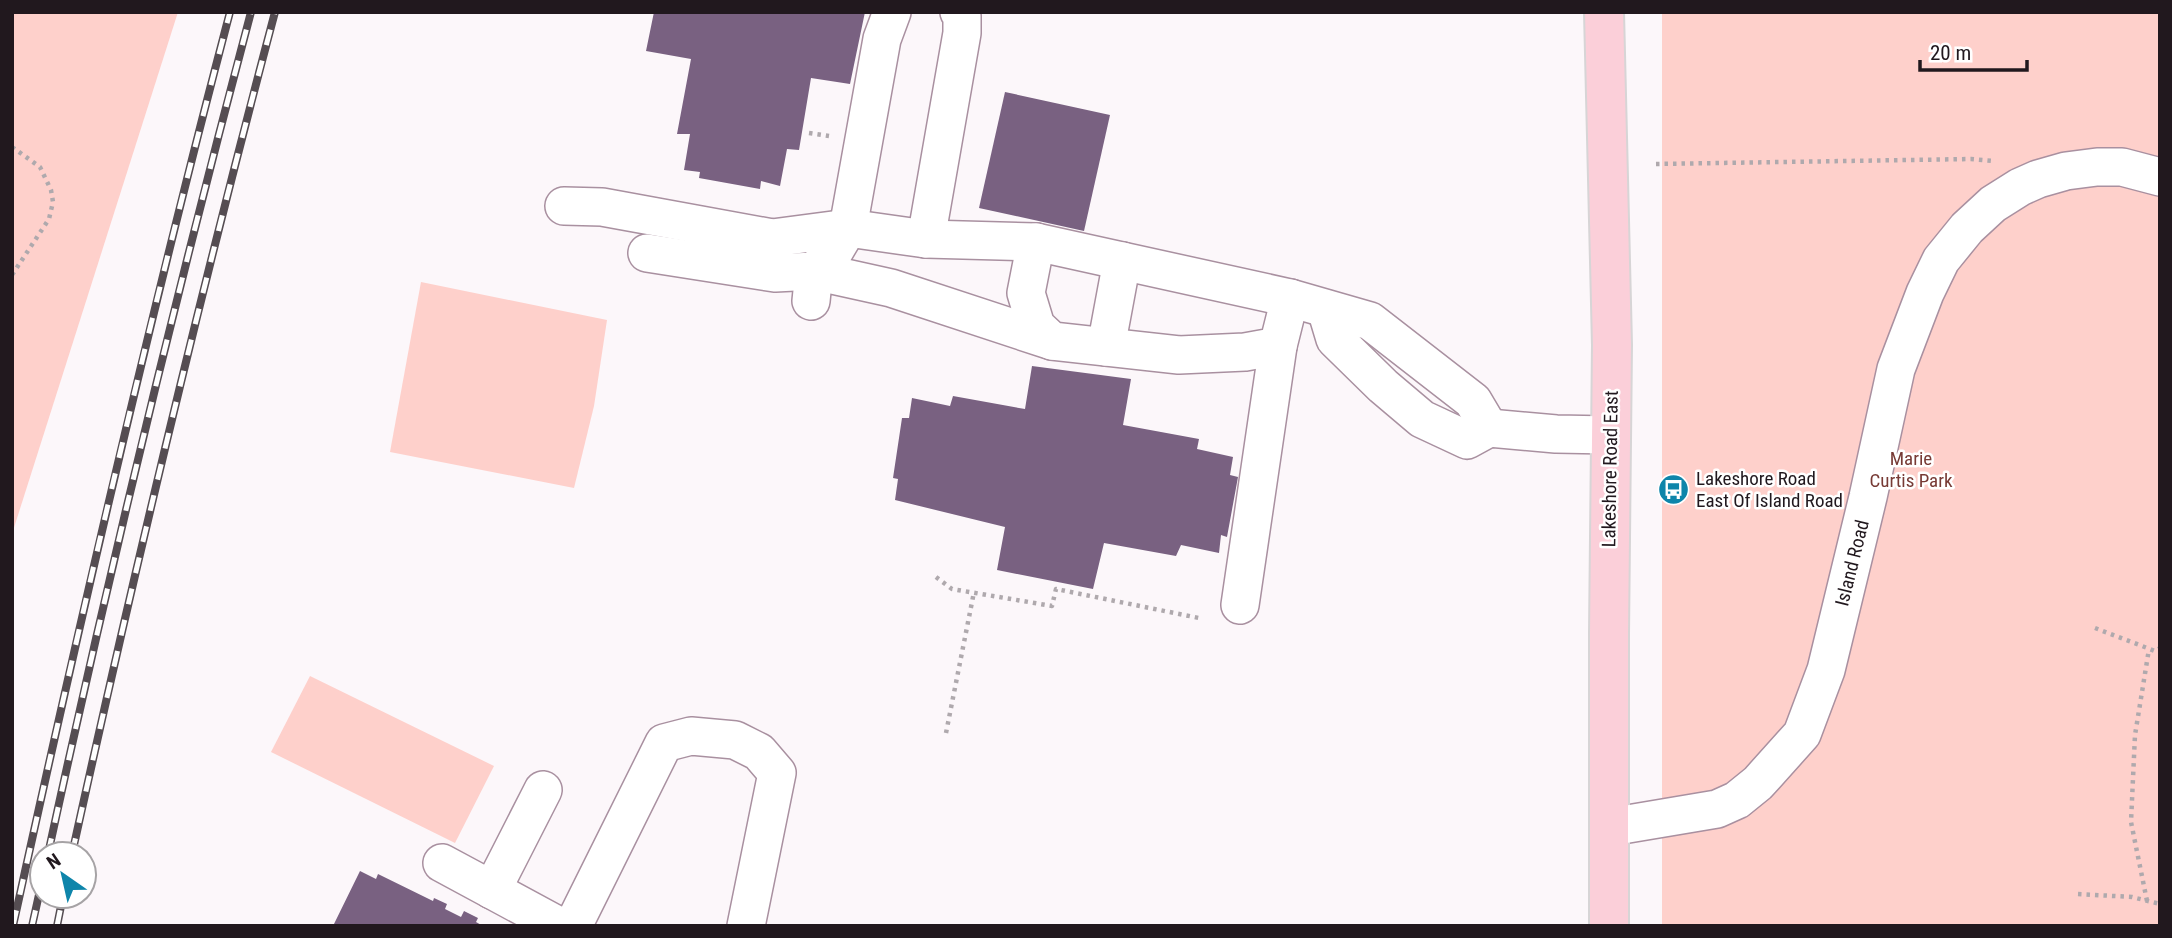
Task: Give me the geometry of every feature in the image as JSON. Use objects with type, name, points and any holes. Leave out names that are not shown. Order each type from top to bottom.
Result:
[{"type":"main road","name":"Lakeshore Road East","points":[[1604,12],[1612,345],[1609,926]]},
{"type":"street","points":[[812,286],[848,228],[882,39],[892,12]]},
{"type":"street","points":[[926,239],[962,33],[962,16],[959,12]]},
{"type":"street","name":"Island Road","points":[[1610,827],[1717,808],[1737,800],[1758,783],[1802,734],[1826,670],[1896,369],[1925,293],[1941,260],[1967,228],[1993,204],[2020,187],[2066,171],[2122,167],[2160,177]]},
{"type":"street","points":[[564,206],[602,206],[772,238],[848,228],[926,239],[1036,242],[1290,298],[1326,309],[1335,339],[1422,419],[1467,440],[1489,428],[1556,434],[1610,435]]},
{"type":"street","points":[[1036,242],[1027,293],[1036,326],[1052,341]]},
{"type":"street","points":[[647,253],[775,273],[812,286],[891,288],[1052,341],[1179,355],[1245,352],[1278,346]]},
{"type":"street","points":[[1106,347],[1122,261]]},
{"type":"street","points":[[1240,605],[1278,346],[1290,298]]},
{"type":"street","points":[[573,926],[664,743],[691,736],[735,740],[758,752],[777,773],[746,926]]},
{"type":"street","points":[[492,890],[543,790]]},
{"type":"street","points":[[442,863],[559,926]]},
{"type":"path","points":[[12,147],[40,167],[51,190],[53,202],[49,219],[12,275]]},
{"type":"path","points":[[1656,164],[1971,159],[2006,162],[2038,179]]},
{"type":"path","points":[[936,577],[952,589],[1052,606],[1056,589],[1199,618]]},
{"type":"path","points":[[946,733],[974,592]]},
{"type":"path","points":[[2095,628],[2148,649],[2155,651],[2160,648]]},
{"type":"path","points":[[2147,901],[2131,822],[2135,735],[2148,649]]},
{"type":"path","points":[[2078,894],[2132,897],[2160,904]]},
{"type":"green space","points":[[12,12],[178,12],[12,534]]},
{"type":"green space","name":"Marie Curtis Park","points":[[1662,12],[2160,12],[2160,926],[1662,926]]},
{"type":"green space","points":[[421,282],[607,320],[594,406],[574,488],[390,452]]},
{"type":"green space","points":[[310,676],[494,766],[455,843],[271,752]]},
{"type":"building","points":[[654,12],[865,12],[850,84],[811,78],[799,150],[787,149],[780,186],[761,181],[760,189],[699,178],[700,172],[684,170],[690,134],[677,134],[691,59],[646,51]]},
{"type":"building","points":[[1005,92],[1110,115],[1084,231],[979,208]]},
{"type":"building","points":[[1032,366],[1131,379],[1123,425],[1199,439],[1197,449],[1233,457],[1230,475],[1238,477],[1227,537],[1221,535],[1219,553],[1181,545],[1176,556],[1104,543],[1093,589],[997,570],[1005,527],[895,500],[898,479],[893,478],[902,418],[909,418],[912,398],[950,406],[953,396],[1025,409]]},
{"type":"building","points":[[360,871],[376,879],[378,874],[433,901],[434,898],[447,904],[445,909],[461,917],[464,911],[478,918],[476,922],[483,926],[333,926]]},
{"type":"railway","points":[[13,926],[117,468],[230,12]]},
{"type":"railway","points":[[51,840],[145,432],[251,12]]},
{"type":"railway","points":[[75,840],[169,432],[275,12]]},
{"type":"railway","points":[[32,926],[36,910]]},
{"type":"railway","points":[[57,926],[60,910]]},
{"type":"place","name":"Lakeshore Road East Of Island Road","points":[[1673,489]]}]
